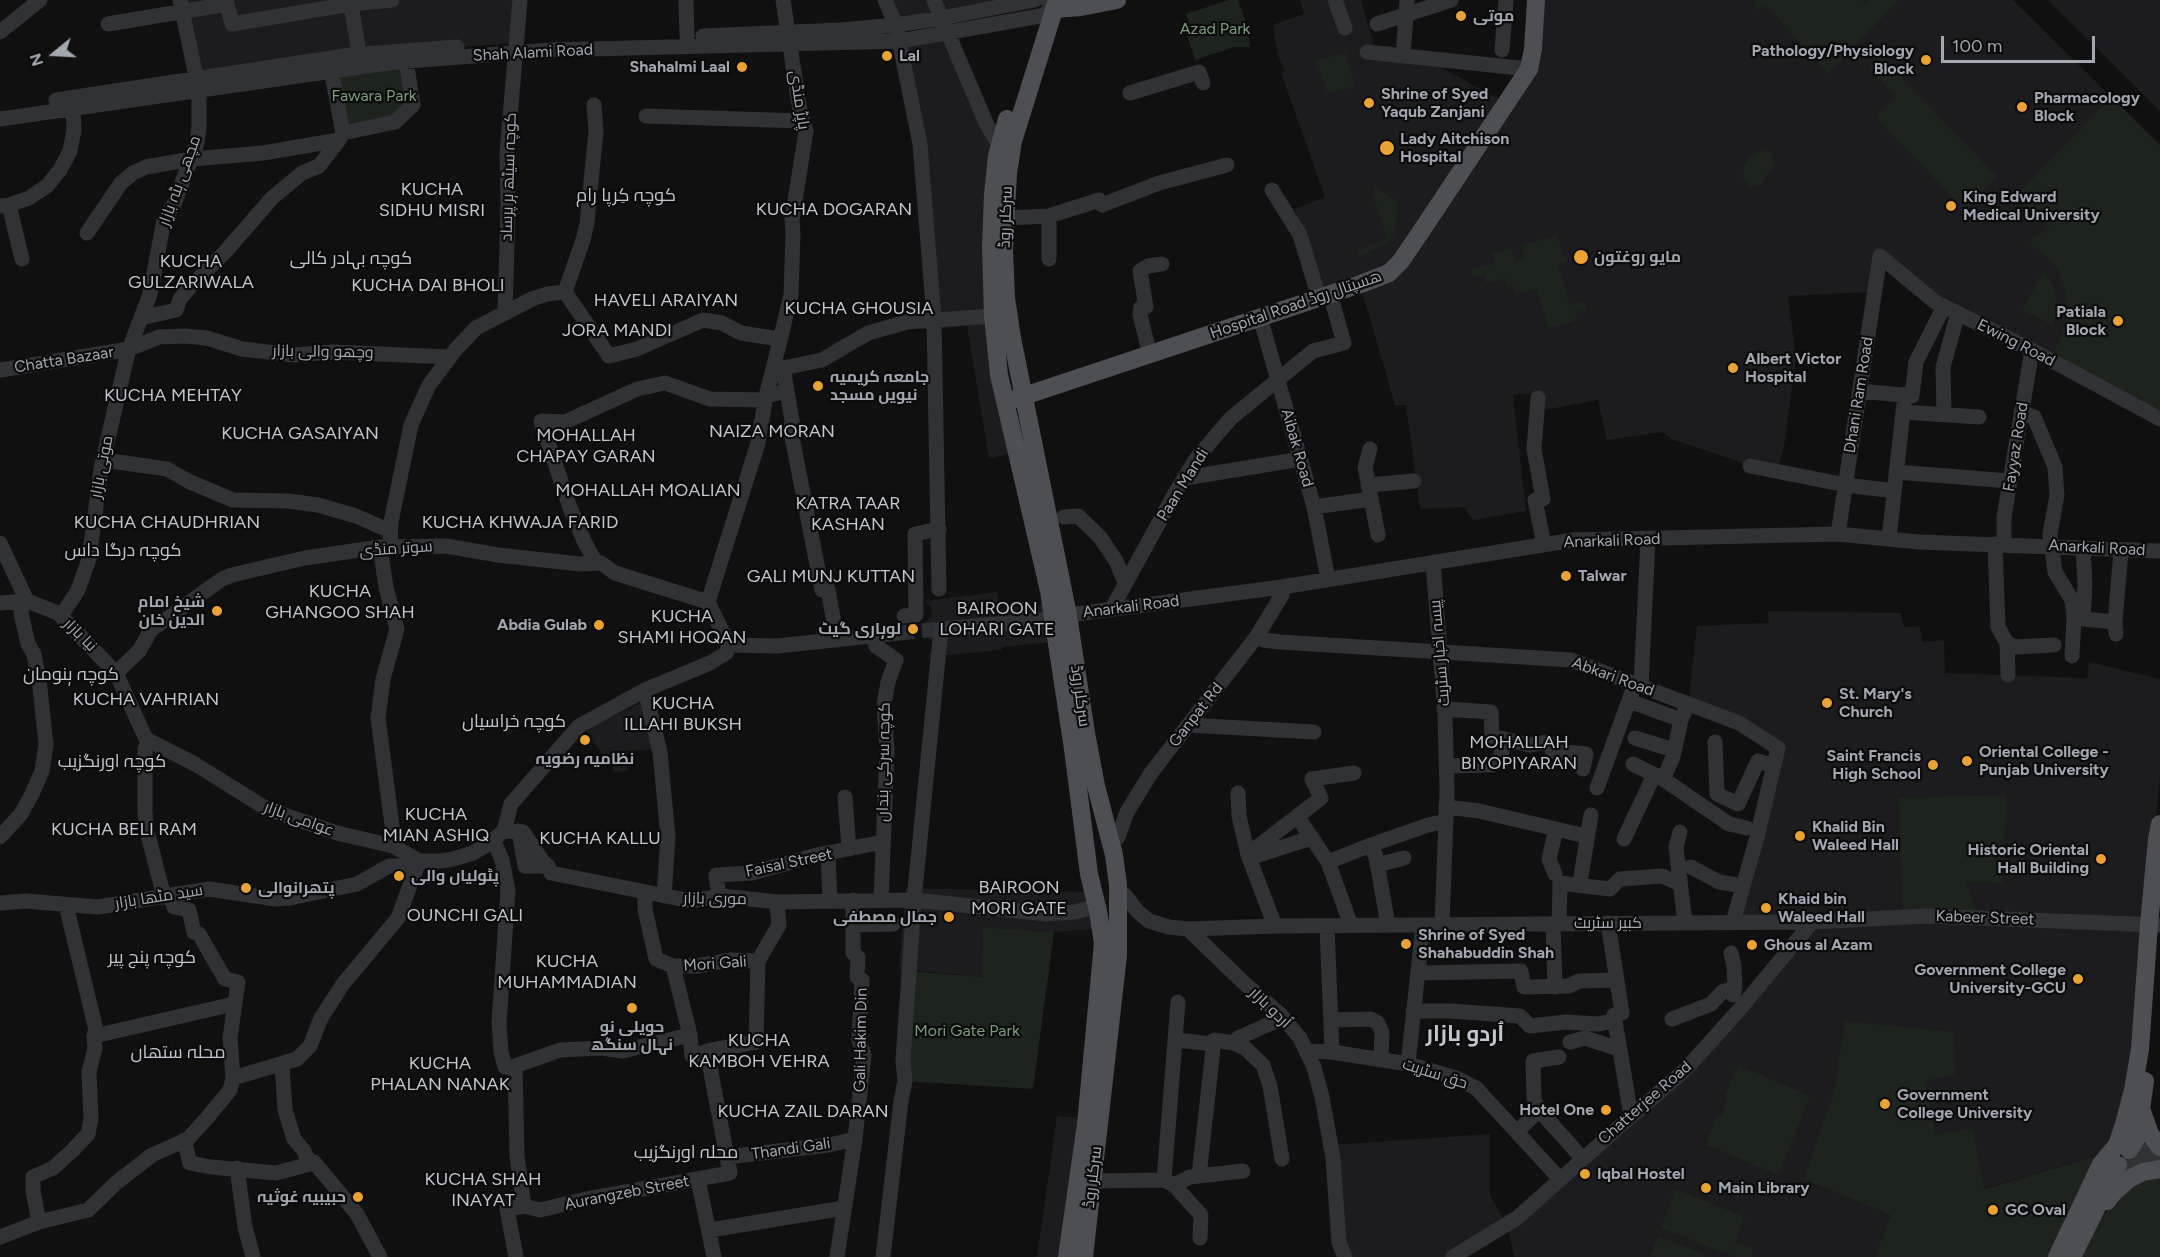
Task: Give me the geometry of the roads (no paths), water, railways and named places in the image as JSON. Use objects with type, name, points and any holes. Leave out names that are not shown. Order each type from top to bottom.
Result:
[{"type":"main road","points":[[1046,4],[1081,8],[1117,0]]},
{"type":"main road","name":"Hospital Road ھسپتال روڈ","points":[[1005,402],[1389,273],[1401,261],[1529,69],[1533,49],[1536,0]]},
{"type":"main road","name":"سرکلر روڈ","points":[[1046,4],[999,145],[993,194],[993,316],[1005,402],[1061,617],[1086,853],[1103,943],[1086,1124],[1067,1257]]},
{"type":"main road","name":"سرکلر روڈ","points":[[1046,4],[1013,141],[1008,173],[1005,218],[1006,298],[1061,617],[1096,786],[1116,867],[1118,955],[1084,1257]]},
{"type":"main road","points":[[999,366],[1017,362]]},
{"type":"main road","points":[[2072,1257],[2122,1155],[2137,1138],[2147,1070],[2156,920],[2157,839],[2160,824]]},
{"type":"main road","points":[[1086,853],[1096,846],[1111,843]]},
{"type":"main road","points":[[1096,901],[1118,893]]},
{"type":"main road","points":[[2122,1155],[2124,1124],[2137,1068],[2156,920]]},
{"type":"main road","points":[[2142,1109],[2150,1134],[2160,1149]]},
{"type":"main road","points":[[2057,1257],[2102,1164],[2122,1155]]},
{"type":"main road","points":[[2087,1227],[2124,1182],[2143,1172],[2160,1169]]},
{"type":"street","points":[[0,32],[40,0]]},
{"type":"street","points":[[108,24],[182,6],[227,2],[232,24],[328,4],[392,0]]},
{"type":"street","name":"کوچہ سیٹھ ہر پرساد","points":[[505,312],[507,152],[520,0]]},
{"type":"street","points":[[686,0],[687,37]]},
{"type":"street","name":"پاپڑ منڈی","points":[[766,398],[778,369],[779,339],[791,296],[792,220],[806,131],[802,121],[783,0]]},
{"type":"street","points":[[885,0],[900,41],[920,144],[934,319],[939,589]]},
{"type":"street","points":[[934,0],[986,123],[999,145]]},
{"type":"street","points":[[1335,0],[1345,28]]},
{"type":"street","points":[[1503,50],[1506,0]]},
{"type":"street","points":[[1377,24],[1408,7],[1446,1]]},
{"type":"street","points":[[351,4],[359,54]]},
{"type":"street","name":"Shah Alami Road","points":[[0,119],[197,85],[406,56],[687,37],[900,41],[945,25],[1046,4]]},
{"type":"street","name":"مچھی ہٹہ بازار","points":[[129,349],[150,294],[164,220],[174,204],[192,159],[199,127],[197,85],[182,6]]},
{"type":"street","points":[[1403,56],[1408,7]]},
{"type":"street","name":"Shah Alami Road","points":[[517,48],[789,39],[896,25],[945,25]]},
{"type":"street","points":[[1366,52],[1529,69]]},
{"type":"street","name":"Shah Alami Road","points":[[330,65],[359,54],[406,56]]},
{"type":"street","points":[[87,232],[121,183],[133,173],[146,167],[192,159],[288,149],[395,122],[414,105],[406,56]]},
{"type":"street","points":[[141,318],[176,310],[180,299],[190,287],[225,252],[272,198],[302,174],[319,166],[341,137],[330,65]]},
{"type":"street","points":[[1130,93],[1199,72],[1203,83]]},
{"type":"street","name":"Shah Alami Road","points":[[0,110],[39,103],[197,85]]},
{"type":"street","points":[[565,292],[587,223],[596,131],[594,105]]},
{"type":"street","points":[[22,259],[4,205],[29,198],[46,186],[60,170],[70,151],[74,130],[73,108]]},
{"type":"street","points":[[646,116],[802,121]]},
{"type":"street","points":[[288,149],[302,174]]},
{"type":"street","points":[[1005,218],[1049,216],[1099,200],[1102,205],[1159,183],[1227,165]]},
{"type":"street","points":[[1272,190],[1276,200],[1300,235],[1325,296]]},
{"type":"street","points":[[1049,216],[1049,259]]},
{"type":"street","name":"Ewing Road","points":[[1880,256],[1935,302],[2032,350],[2160,419]]},
{"type":"street","name":"Dhani Ram Road","points":[[1838,534],[1880,256]]},
{"type":"street","points":[[1150,355],[1140,315],[1141,307],[1146,307],[1140,271],[1148,266],[1162,264]]},
{"type":"street","points":[[393,846],[378,718],[383,679],[397,629],[381,565],[411,425],[429,385],[449,357],[476,328],[532,299],[565,292]]},
{"type":"street","points":[[565,292],[609,356],[637,349],[703,320],[722,323],[741,333],[779,339]]},
{"type":"street","name":"Paan Mandi","points":[[1111,610],[1196,459],[1231,418],[1313,351],[1344,343],[1325,296]]},
{"type":"street","points":[[1860,392],[1912,396],[1916,362],[1951,310]]},
{"type":"street","points":[[1944,414],[1944,367],[1951,310]]},
{"type":"street","points":[[837,640],[828,589],[822,590],[790,427],[794,426],[787,392],[778,369],[822,360],[868,333],[906,322],[993,316]]},
{"type":"street","name":"Aibak Road","points":[[1260,317],[1314,507],[1328,579]]},
{"type":"street","name":"وچھو والی بازار","points":[[129,349],[150,339],[185,336],[207,339],[242,349],[294,355],[352,352],[449,357]]},
{"type":"street","name":"Chatta Bazaar","points":[[0,370],[129,349]]},
{"type":"street","name":"موتی بازار","points":[[61,616],[78,590],[89,559],[98,485],[129,349]]},
{"type":"street","name":"Fayyaz Road","points":[[2008,675],[2007,643],[1998,627],[2000,544],[2032,350]]},
{"type":"street","points":[[596,563],[568,505],[541,421],[565,422],[637,388],[664,383],[710,399],[766,398],[787,392]]},
{"type":"street","points":[[1889,539],[1905,394]]},
{"type":"street","points":[[690,1035],[622,1051],[602,1048],[560,1050],[515,1066],[505,1067],[501,1052],[499,1023],[508,890],[502,860],[511,804],[579,726],[645,690],[710,663],[726,653],[729,645],[708,602],[758,443],[766,398]]},
{"type":"street","points":[[1538,398],[1534,449],[1543,499],[1535,500],[1544,545]]},
{"type":"street","points":[[1903,412],[1979,417]]},
{"type":"street","points":[[2022,412],[2034,417],[2055,467],[2057,495],[2050,534],[2055,572],[2072,600],[2074,618],[2072,656]]},
{"type":"street","points":[[1370,449],[1365,467],[1378,535]]},
{"type":"street","points":[[1185,478],[1301,459]]},
{"type":"street","points":[[104,460],[167,470],[233,500],[288,501],[318,505],[356,516],[387,541]]},
{"type":"street","points":[[1750,466],[1845,485],[1894,491]]},
{"type":"street","points":[[1896,472],[2010,481]]},
{"type":"street","points":[[1314,507],[1414,481]]},
{"type":"street","points":[[1064,517],[1078,516],[1100,537],[1116,561],[1125,584]]},
{"type":"street","points":[[904,616],[916,615],[915,534],[939,529]]},
{"type":"street","name":"Anarkali Road","points":[[1061,617],[1282,587],[1573,540],[1838,534],[1889,539],[2160,551]]},
{"type":"street","points":[[1597,788],[1629,701],[1638,685],[1648,539]]},
{"type":"street","name":"سوتر منڈی","points":[[116,673],[139,651],[151,630],[222,579],[305,558],[387,541],[446,546],[498,555],[580,564],[602,563],[615,573],[708,602]]},
{"type":"street","points":[[0,543],[25,601],[21,613],[39,679],[46,744],[42,771],[32,794],[21,814],[0,837]]},
{"type":"street","points":[[2083,548],[2085,584],[2083,619],[2116,628],[2121,551]]},
{"type":"street","name":"پیسہ اخبار سٹریٹ","points":[[1433,562],[1446,766],[1442,925]]},
{"type":"street","name":"Ganpat Rd","points":[[1111,843],[1119,837],[1127,812],[1139,791],[1257,636],[1282,595],[1282,587]]},
{"type":"street","name":"نیا بازار","points":[[0,603],[25,601],[58,613],[116,673],[146,739],[149,740]]},
{"type":"street","points":[[883,1257],[905,1081],[903,1060],[914,900],[941,629],[1061,617]]},
{"type":"street","name":"کوچہ سرکی بنداں","points":[[873,636],[897,633],[896,660],[888,682],[884,705],[887,751],[881,900]]},
{"type":"street","points":[[729,645],[777,646],[873,636],[876,646],[896,660]]},
{"type":"street","name":"Abkari Road","points":[[1257,636],[1263,640],[1280,642],[1571,660],[1739,723],[1778,748],[1732,922]]},
{"type":"street","points":[[2007,643],[2015,647],[2054,645]]},
{"type":"street","points":[[645,690],[660,752],[668,837],[664,896]]},
{"type":"street","points":[[1629,701],[1682,720]]},
{"type":"street","points":[[1624,839],[1674,750],[1688,704]]},
{"type":"street","points":[[1444,709],[1491,712],[1492,736],[1529,745],[1548,742],[1553,751],[1586,754],[1583,769]]},
{"type":"street","points":[[1188,725],[1314,732]]},
{"type":"street","points":[[1635,738],[1674,750]]},
{"type":"street","points":[[0,1237],[39,1222],[88,1210],[152,1155],[184,1140],[207,1118],[230,1090],[233,1078],[230,1038],[238,982],[225,979],[199,934],[194,932],[189,910],[174,907],[167,897],[147,831],[146,749],[149,740]]},
{"type":"street","name":"عوامی بازار","points":[[149,740],[195,764],[267,809],[337,833],[393,846],[419,861]]},
{"type":"street","points":[[1446,766],[1492,765],[1500,758],[1504,740]]},
{"type":"street","points":[[1715,742],[1717,794],[1738,804],[1758,761],[1774,766]]},
{"type":"street","points":[[1633,764],[1658,777],[1729,824],[1747,828]]},
{"type":"street","points":[[1248,856],[1321,798],[1312,779],[1354,773]]},
{"type":"street","points":[[1238,793],[1239,816],[1248,856],[1275,926]]},
{"type":"street","points":[[845,797],[849,849]]},
{"type":"street","points":[[1328,862],[1428,825],[1446,814],[1479,811],[1586,836]]},
{"type":"street","points":[[1581,876],[1591,815]]},
{"type":"street","points":[[1297,816],[1328,862],[1351,926]]},
{"type":"street","points":[[1555,874],[1549,860],[1556,829]]},
{"type":"street","name":"موری بازار","points":[[506,834],[524,832],[551,873],[691,901],[719,897],[777,902],[914,900],[1065,914],[1096,901]]},
{"type":"street","points":[[1680,832],[1676,847],[1685,923]]},
{"type":"street","name":"سید مٹھا بازار","points":[[0,903],[26,901],[98,907],[209,889],[276,899],[290,898],[357,884],[389,866],[411,866],[419,861],[441,861],[473,853],[506,834]]},
{"type":"street","points":[[1248,856],[1311,838]]},
{"type":"street","name":"Faisal Street","points":[[719,897],[716,875],[752,873],[883,842]]},
{"type":"street","points":[[1371,845],[1388,925]]},
{"type":"street","points":[[828,854],[830,900]]},
{"type":"street","points":[[1377,865],[1404,858]]},
{"type":"street","points":[[233,1078],[297,1059],[310,1046],[321,1018],[343,984],[398,918],[419,861]]},
{"type":"street","points":[[1691,867],[1719,882],[1743,886]]},
{"type":"street","points":[[1555,987],[1556,924],[1560,883],[1610,889],[1620,879],[1662,876],[1680,884]]},
{"type":"street","points":[[645,892],[645,909],[656,959],[673,966],[690,1035],[692,1056],[756,1042],[758,961],[779,925],[777,902]]},
{"type":"street","points":[[1118,893],[1125,895],[1137,911],[1149,921],[1169,927],[1188,929]]},
{"type":"street","name":"Gali Hakim Din","points":[[837,1257],[855,1139],[864,1055],[859,1040],[858,1026],[862,980],[857,977],[858,957],[853,953],[853,900]]},
{"type":"street","points":[[39,1222],[33,1191],[33,1177],[52,1168],[72,1151],[88,1134],[90,1128],[89,1072],[95,1048],[96,1030],[66,905]]},
{"type":"street","name":"Kabeer Street","points":[[1812,922],[1926,916],[2156,920]]},
{"type":"street","name":"کبیر سٹریٹ","points":[[1188,929],[1275,926],[1812,922]]},
{"type":"street","name":"Chatterjee Road","points":[[1453,1257],[1517,1218],[1685,1070],[1745,1004],[1812,922]]},
{"type":"street","points":[[1608,923],[1622,1013],[1614,1015],[1631,1116]]},
{"type":"street","points":[[853,926],[893,924]]},
{"type":"street","points":[[1408,1064],[1423,925]]},
{"type":"street","points":[[1327,926],[1332,1052]]},
{"type":"street","name":"اُردو بازار","points":[[1188,929],[1283,1018],[1300,1038],[1314,1067],[1333,1158],[1339,1243],[1345,1257]]},
{"type":"street","points":[[1731,953],[1735,988],[1733,996],[1745,1004]]},
{"type":"street","name":"Mori Gali","points":[[673,966],[697,966],[731,960],[758,961]]},
{"type":"street","points":[[1418,973],[1521,971],[1524,987],[1569,986],[1579,981],[1617,980]]},
{"type":"street","points":[[1672,1019],[1711,1004],[1722,992],[1735,988]]},
{"type":"street","points":[[1178,1002],[1169,1183],[1201,1215],[1200,1238]]},
{"type":"street","points":[[94,1036],[234,1004]]},
{"type":"street","points":[[1413,1011],[1520,1016],[1530,1026],[1566,1022],[1598,1024],[1615,1021]]},
{"type":"street","points":[[1233,1043],[1238,1038],[1283,1018]]},
{"type":"street","points":[[1331,1020],[1371,1019],[1378,1023],[1382,1032],[1382,1059]]},
{"type":"street","points":[[1570,1042],[1586,1038],[1619,1049]]},
{"type":"street","points":[[1175,1040],[1214,1044]]},
{"type":"street","points":[[1199,1176],[1214,1040],[1233,1043],[1256,1056],[1263,1065],[1270,1086],[1282,1159]]},
{"type":"street","points":[[707,1051],[727,1157]]},
{"type":"street","name":"حق سٹریت","points":[[1306,1051],[1332,1052],[1408,1064],[1456,1078],[1476,1088],[1560,1179]]},
{"type":"street","points":[[1559,1057],[1533,1061],[1534,1099],[1539,1110],[1583,1159]]},
{"type":"street","points":[[282,1065],[285,1110],[294,1139],[304,1151],[310,1164]]},
{"type":"street","points":[[515,1066],[517,1156],[524,1206]]},
{"type":"street","points":[[1517,1132],[1539,1110]]},
{"type":"street","name":"Thandi Gali","points":[[727,1157],[855,1139]]},
{"type":"street","points":[[184,1140],[190,1163],[211,1167],[276,1173],[314,1162],[357,1214],[380,1257]]},
{"type":"street","points":[[2122,1155],[2160,1149]]},
{"type":"street","points":[[2122,1155],[2160,1163]]},
{"type":"street","name":"Aurangzeb Street","points":[[516,1257],[507,1209],[524,1206],[540,1210],[587,1199],[730,1173],[727,1157]]},
{"type":"street","points":[[237,1168],[245,1227],[253,1257]]},
{"type":"street","points":[[1093,1181],[1169,1183],[1243,1170]]},
{"type":"street","points":[[698,1179],[714,1257]]},
{"type":"street","points":[[710,1230],[844,1208]]},
{"type":"tunnel","points":[[899,633],[941,629]]},
{"type":"place","name":"موتی","points":[[1461,16]]},
{"type":"place","name":"Lal","points":[[887,56]]},
{"type":"place","name":"Pathology/Physiology Block","points":[[1926,60]]},
{"type":"place","name":"Shahalmi Laal","points":[[742,67]]},
{"type":"place","name":"Shrine of Syed Yaqub Zanjani","points":[[1369,103]]},
{"type":"place","name":"Pharmacology Block","points":[[2022,107]]},
{"type":"place","name":"Lady Aitchison Hospital","points":[[1387,148]]},
{"type":"place","name":"King Edward Medical University","points":[[1951,206]]},
{"type":"place","name":"مایو روغتون","points":[[1581,257]]},
{"type":"place","name":"Patiala Block","points":[[2118,321]]},
{"type":"place","name":"Albert Victor Hospital","points":[[1733,368]]},
{"type":"place","name":"جامعہ کریمیہ نیویں مسجد","points":[[818,386]]},
{"type":"place","name":"Talwar","points":[[1566,576]]},
{"type":"place","name":"شیخ امام الدین خان","points":[[217,611]]},
{"type":"place","name":"Abdia Gulab","points":[[599,625]]},
{"type":"place","name":"لوہاری گیٹ","points":[[913,629]]},
{"type":"place","name":"St. Mary's Church","points":[[1827,703]]},
{"type":"place","name":"نظامیہ رضویہ","points":[[585,740]]},
{"type":"place","name":"Oriental College - Punjab University","points":[[1967,761]]},
{"type":"place","name":"Saint Francis High School","points":[[1933,765]]},
{"type":"place","name":"Khalid Bin Waleed Hall","points":[[1800,836]]},
{"type":"place","name":"Historic Oriental Hall Building","points":[[2101,859]]},
{"type":"place","name":"پٹولیاں والی","points":[[399,876]]},
{"type":"place","name":"پتھرانوالی","points":[[246,888]]},
{"type":"place","name":"Khaid bin Waleed Hall","points":[[1766,908]]},
{"type":"place","name":"جمال مصطفی","points":[[949,917]]},
{"type":"place","name":"Shrine of Syed Shahabuddin Shah","points":[[1406,944]]},
{"type":"place","name":"Ghous al Azam","points":[[1752,945]]},
{"type":"place","name":"Government College University-GCU","points":[[2078,979]]},
{"type":"place","name":"حویلی نو نہال سنگھ","points":[[632,1008]]},
{"type":"place","name":"Government College University","points":[[1885,1104]]},
{"type":"place","name":"Hotel One","points":[[1606,1110]]},
{"type":"place","name":"Iqbal Hostel","points":[[1585,1174]]},
{"type":"place","name":"Main Library","points":[[1706,1188]]},
{"type":"place","name":"حبیبیہ غوثیہ","points":[[358,1197]]},
{"type":"place","name":"GC Oval","points":[[1993,1210]]},
{"type":"district","name":"کوچہ کِرپا رام","points":[[626,196]]},
{"type":"district","name":"KUCHA SIDHU MISRI","points":[[432,200]]},
{"type":"district","name":"KUCHA DOGARAN","points":[[834,210]]},
{"type":"district","name":"کوچہ بہادر کالی","points":[[351,259]]},
{"type":"district","name":"KUCHA GULZARIWALA","points":[[191,272]]},
{"type":"district","name":"KUCHA DAI BHOLI","points":[[428,286]]},
{"type":"district","name":"HAVELI ARAIYAN","points":[[666,301]]},
{"type":"district","name":"KUCHA GHOUSIA","points":[[859,309]]},
{"type":"district","name":"JORA MANDI","points":[[617,331]]},
{"type":"district","name":"KUCHA MEHTAY","points":[[173,396]]},
{"type":"district","name":"NAIZA MORAN","points":[[772,432]]},
{"type":"district","name":"KUCHA GASAIYAN","points":[[300,434]]},
{"type":"district","name":"MOHALLAH CHAPAY GARAN","points":[[586,446]]},
{"type":"district","name":"MOHALLAH MOALIAN","points":[[648,491]]},
{"type":"district","name":"KATRA TAAR KASHAN","points":[[848,514]]},
{"type":"district","name":"KUCHA CHAUDHRIAN","points":[[167,523]]},
{"type":"district","name":"KUCHA KHWAJA FARID","points":[[520,523]]},
{"type":"district","name":"کوچہ درگا داس","points":[[123,551]]},
{"type":"district","name":"GALI MUNJ KUTTAN","points":[[831,577]]},
{"type":"district","name":"KUCHA GHANGOO SHAH","points":[[340,602]]},
{"type":"district","name":"BAIROON LOHARI GATE","points":[[997,619]]},
{"type":"district","name":"KUCHA SHAMI HOQAN","points":[[682,627]]},
{"type":"district","name":"کوچہ ہنومان","points":[[71,675]]},
{"type":"district","name":"KUCHA VAHRIAN","points":[[146,700]]},
{"type":"district","name":"KUCHA ILLAHI BUKSH","points":[[683,714]]},
{"type":"district","name":"کوچہ خراسیاں","points":[[514,722]]},
{"type":"district","name":"MOHALLAH BIYOPIYARAN","points":[[1519,753]]},
{"type":"district","name":"کوچہ اورنگزیب","points":[[112,762]]},
{"type":"district","name":"KUCHA MIAN ASHIQ","points":[[436,825]]},
{"type":"district","name":"KUCHA BELI RAM","points":[[124,830]]},
{"type":"district","name":"KUCHA KALLU","points":[[600,839]]},
{"type":"district","name":"BAIROON MORI GATE","points":[[1019,898]]},
{"type":"district","name":"OUNCHI GALI","points":[[465,916]]},
{"type":"district","name":"کوچہ پنج پیر","points":[[152,958]]},
{"type":"district","name":"KUCHA MUHAMMADIAN","points":[[567,972]]},
{"type":"district","name":"اُردو بازار","points":[[1465,1035]]},
{"type":"district","name":"KUCHA KAMBOH VEHRA","points":[[759,1051]]},
{"type":"district","name":"محلہ ستھاں","points":[[178,1053]]},
{"type":"district","name":"KUCHA PHALAN NANAK","points":[[440,1074]]},
{"type":"district","name":"KUCHA ZAIL DARAN","points":[[803,1112]]},
{"type":"district","name":"محلہ اورنگزیب","points":[[686,1153]]},
{"type":"district","name":"KUCHA SHAH INAYAT","points":[[483,1190]]},
{"type":"park label","name":"Azad Park","points":[[1215,29]]},
{"type":"park label","name":"Fawara Park","points":[[374,96]]},
{"type":"park label","name":"Mori Gate Park","points":[[967,1031]]}]
